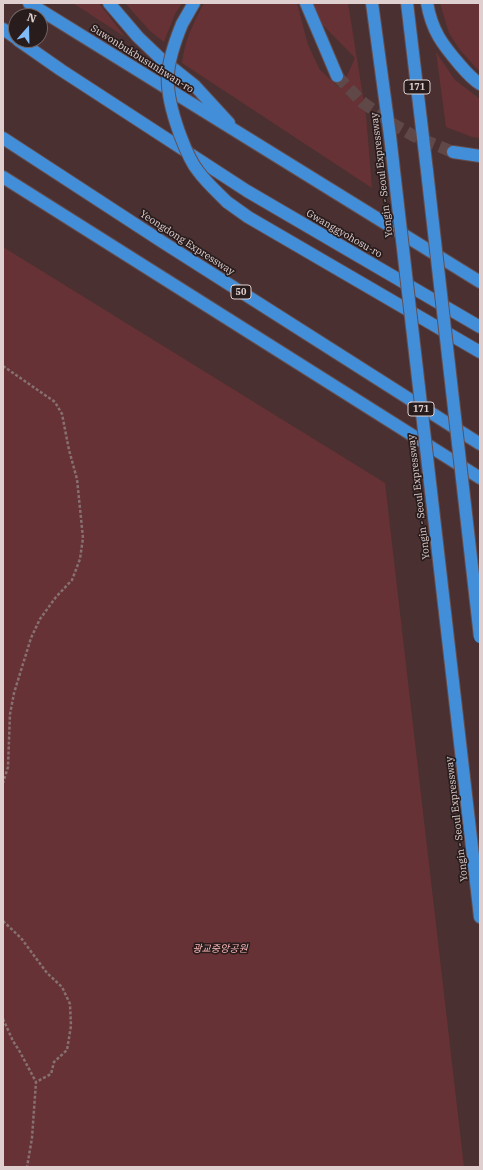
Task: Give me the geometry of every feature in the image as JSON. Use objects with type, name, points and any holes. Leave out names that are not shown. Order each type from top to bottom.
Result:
[{"type":"highway","name":"Suwonbukbusunhwan-ro","points":[[30,3],[241,135]]},
{"type":"highway","points":[[109,3],[138,37],[160,58],[195,86],[241,135],[480,282]]},
{"type":"highway","points":[[194,3],[182,24],[174,44],[168,68],[167,86],[170,108],[184,146],[197,170],[227,202],[248,218],[480,352]]},
{"type":"highway","points":[[306,3],[337,76]]},
{"type":"highway","name":"Yongin - Seoul Expressway","points":[[372,3],[390,136],[480,917]]},
{"type":"highway","name":"171","points":[[407,3],[480,637]]},
{"type":"highway","points":[[427,3],[430,20],[442,44],[473,79],[480,84]]},
{"type":"highway","name":"Gwanggyohosu-ro","points":[[30,48],[61,70],[247,191],[480,327]]},
{"type":"highway","name":"Yeongdong Expressway","points":[[3,138],[164,243],[480,444]]},
{"type":"highway","points":[[453,152],[480,156]]},
{"type":"highway","points":[[3,177],[480,478]]},
{"type":"path","points":[[3,366],[55,402],[62,414],[69,450],[77,479],[83,538],[80,558],[72,580],[56,597],[40,619],[31,638],[14,694],[10,714],[8,766],[3,783]]},
{"type":"path","points":[[3,921],[21,938],[47,973],[62,987],[70,1004],[71,1026],[67,1050],[54,1062],[51,1074],[36,1082]]},
{"type":"path","points":[[3,1019],[13,1041],[36,1082],[32,1138],[27,1167]]},
{"type":"green space","points":[[73,3],[99,3],[125,37]]},
{"type":"green space","points":[[125,3],[182,3],[175,14],[164,42],[150,31]]},
{"type":"green space","points":[[204,3],[297,3],[308,45],[320,70],[341,89],[355,58],[317,19],[312,3],[348,3],[366,115],[372,188],[182,63],[187,39]]},
{"type":"green space","points":[[440,3],[480,3],[480,72],[460,50],[449,33]]},
{"type":"green space","points":[[436,52],[455,80],[480,99],[480,138],[472,137],[446,127]]},
{"type":"green space","name":"광교중앙공원","points":[[3,247],[385,483],[464,1167],[3,1167]]},
{"type":"tunnel","points":[[337,76],[362,102],[393,124],[414,136],[453,152]]}]
